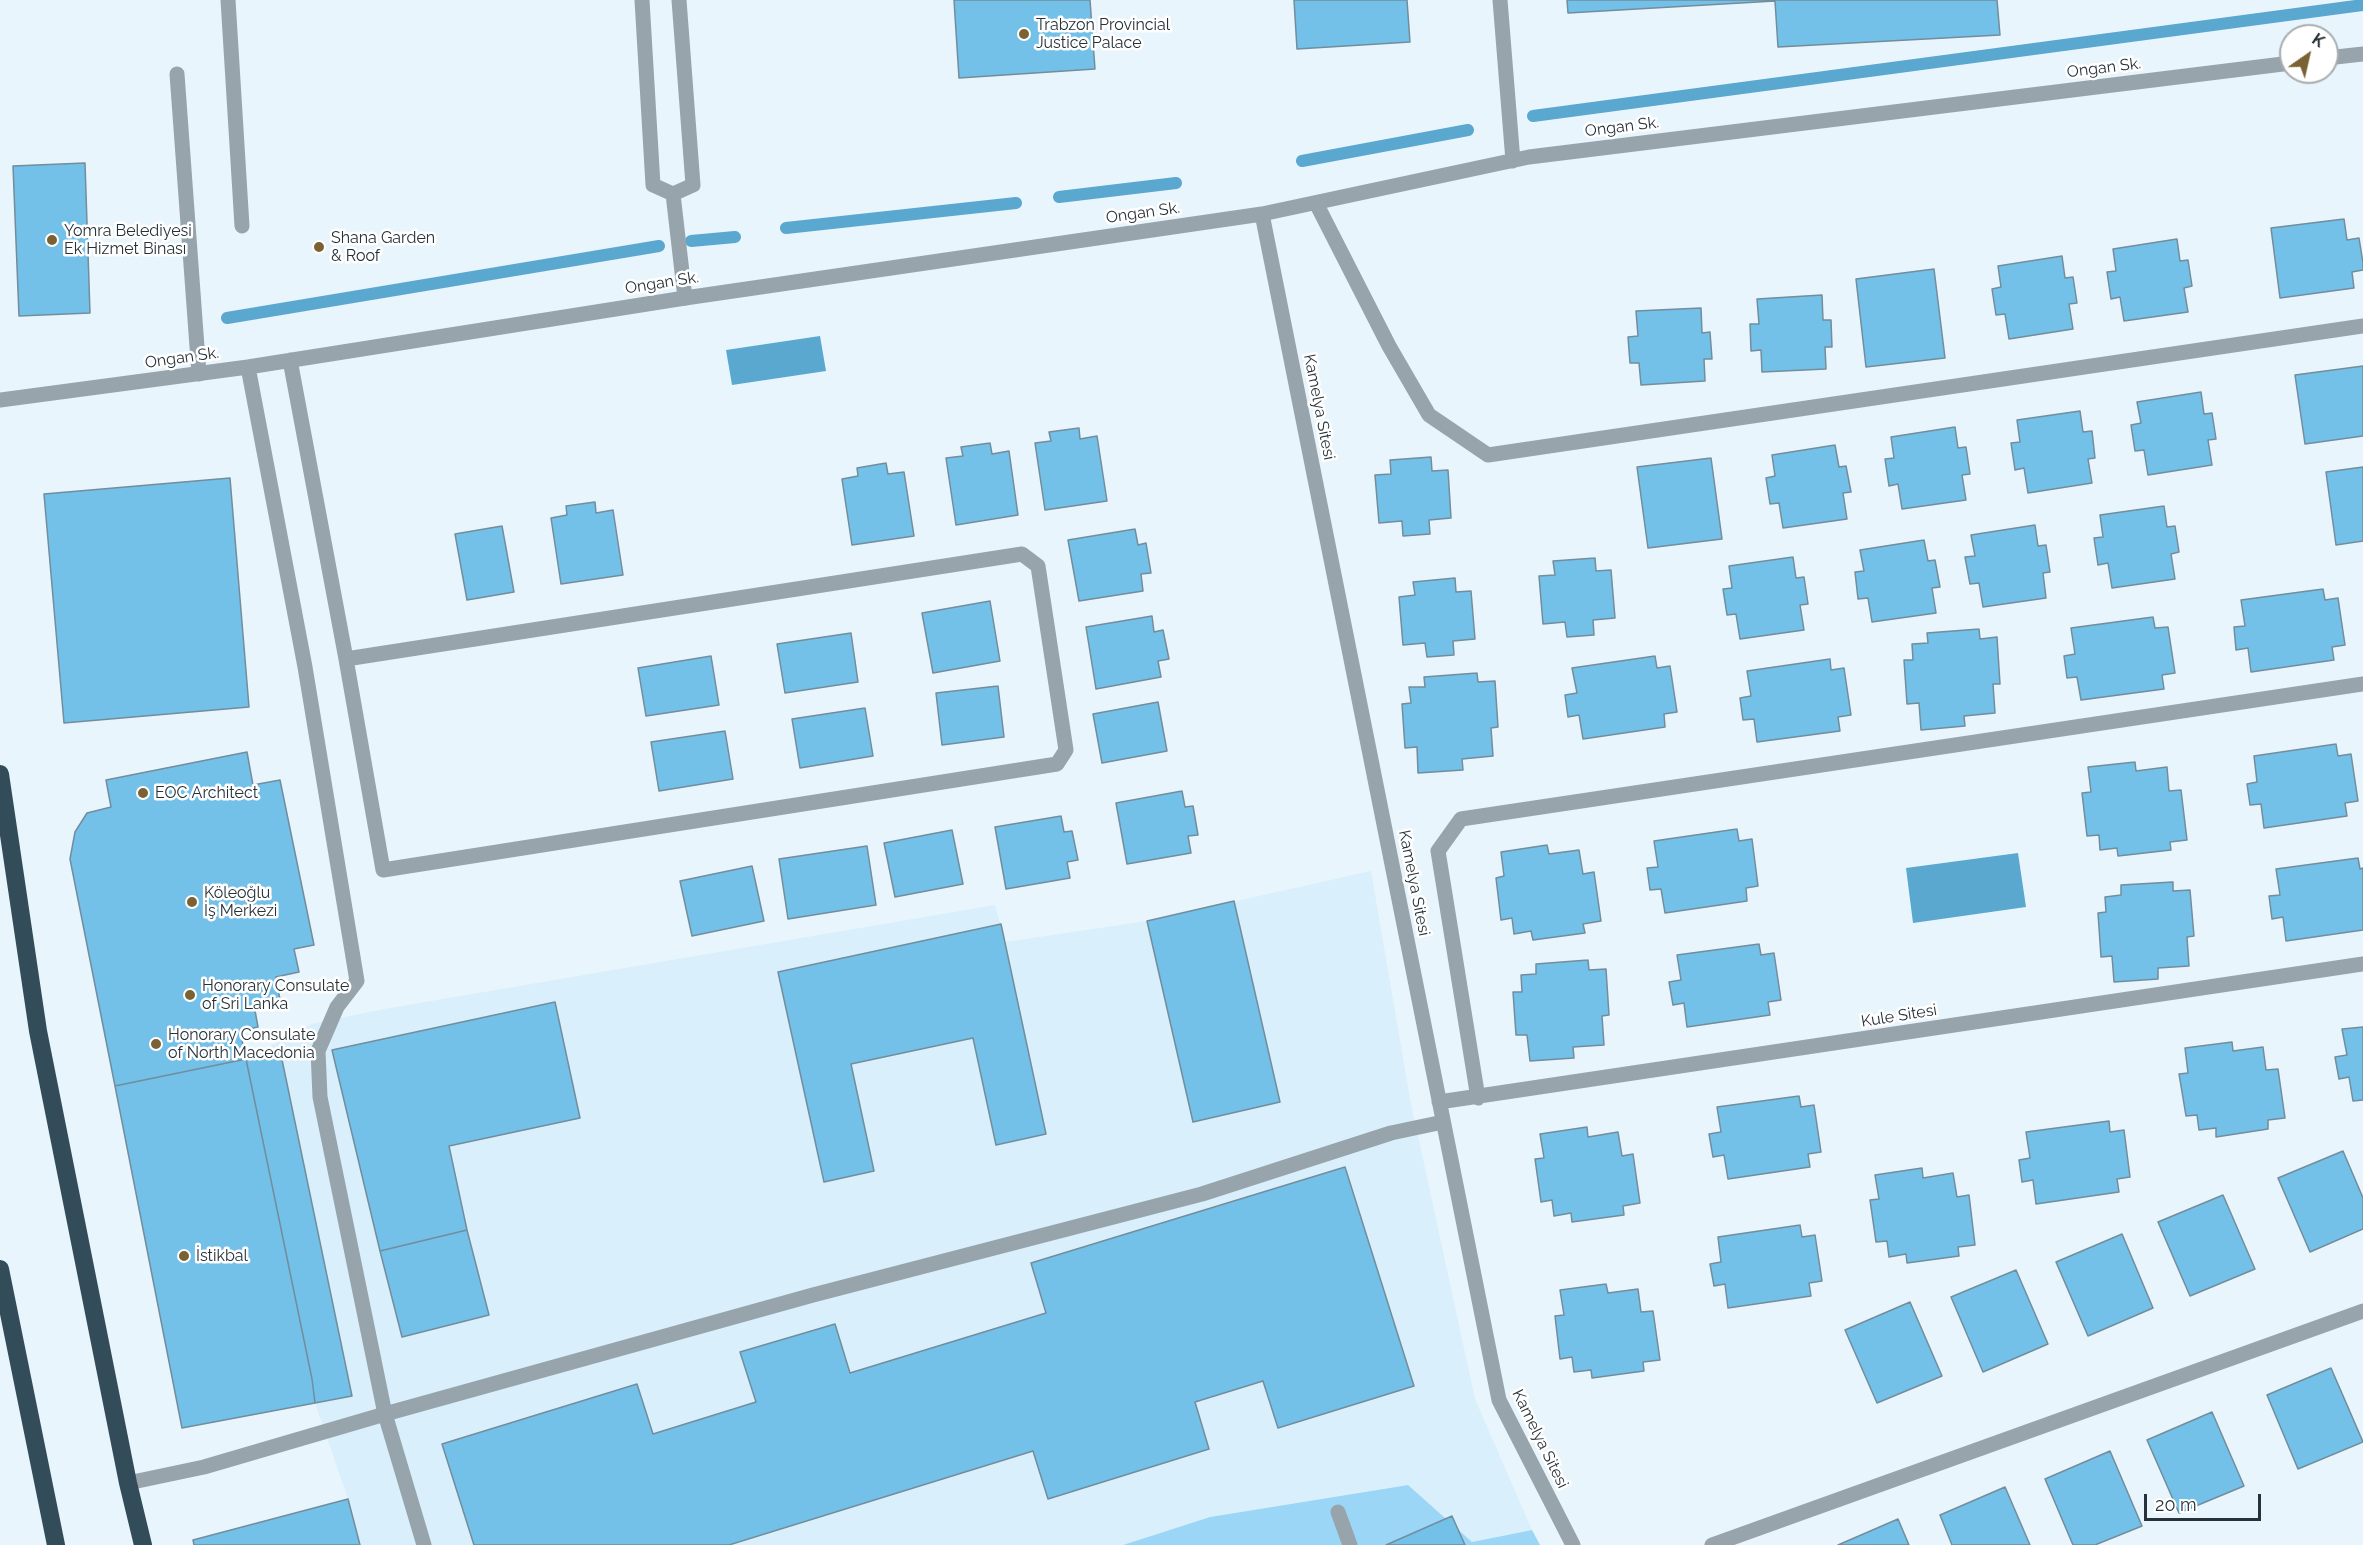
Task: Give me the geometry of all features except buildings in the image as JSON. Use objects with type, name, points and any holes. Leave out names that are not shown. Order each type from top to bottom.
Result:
[{"type":"highway","points":[[0,774],[38,1031],[128,1483],[144,1545]]},
{"type":"highway","points":[[0,1269],[56,1545]]},
{"type":"street","points":[[228,0],[242,226]]},
{"type":"street","points":[[642,0],[653,185],[673,194],[693,185],[679,0]]},
{"type":"street","points":[[1500,0],[1513,160]]},
{"type":"street","points":[[2339,57],[2363,54]]},
{"type":"street","name":"Ongan Sk.","points":[[0,400],[248,367],[685,298],[1262,214],[1513,160],[2279,64]]},
{"type":"street","points":[[177,74],[199,374]]},
{"type":"street","points":[[673,194],[685,298]]},
{"type":"street","points":[[1316,203],[1389,346],[1429,415],[1488,455],[2363,326]]},
{"type":"street","name":"Kamelya Sitesi","points":[[1262,214],[1499,1400],[1573,1545]]},
{"type":"street","points":[[290,360],[383,870],[1057,764],[1066,750],[1038,566],[1022,554],[346,659]]},
{"type":"street","points":[[248,367],[305,667],[357,981],[337,1007],[318,1051],[321,1097],[385,1414],[424,1545]]},
{"type":"street","points":[[1478,1098],[1438,851],[1461,819],[2363,684]]},
{"type":"street","name":"Kule Sitesi","points":[[1439,1102],[1478,1098],[2363,964]]},
{"type":"street","points":[[128,1483],[204,1467],[801,1298],[1202,1194],[1391,1133],[1443,1122]]},
{"type":"street","points":[[1712,1545],[2363,1311]]},
{"type":"street","points":[[1338,1512],[1350,1545]]},
{"type":"shaded area","points":[[820,336],[826,371],[732,385],[726,350]]},
{"type":"shaded area","points":[[2018,853],[2026,907],[1913,923],[1906,868]]},
{"type":"shaded area","points":[[1371,871],[1410,1099],[1475,1399],[1532,1530],[1472,1542],[1407,1485],[1210,1517],[1123,1545],[360,1545],[348,1499],[315,1403],[246,1059],[311,1024],[384,1009],[995,905],[1005,942],[1147,921]]},
{"type":"shaded area","points":[[1408,1485],[1472,1542],[1532,1530],[1540,1545],[1123,1545],[1210,1517]]},
{"type":"waterway","points":[[1533,116],[2363,5]]},
{"type":"waterway","points":[[1302,161],[1468,130]]},
{"type":"waterway","points":[[1059,197],[1176,183]]},
{"type":"waterway","points":[[786,228],[1016,203]]},
{"type":"waterway","points":[[691,241],[735,237]]},
{"type":"waterway","points":[[227,318],[659,246]]},
{"type":"place","name":"Trabzon Provincial Justice Palace","points":[[1024,34]]},
{"type":"place","name":"Yomra Belediyesi Ek Hizmet Binası","points":[[52,240]]},
{"type":"place","name":"Shana Garden & Roof","points":[[319,247]]},
{"type":"place","name":"EOC Architect","points":[[143,793]]},
{"type":"place","name":"Köleoğlu İş Merkezi","points":[[192,902]]},
{"type":"place","name":"Honorary Consulate of Sri Lanka","points":[[190,995]]},
{"type":"place","name":"Honorary Consulate of North Macedonia","points":[[156,1044]]},
{"type":"place","name":"İstikbal","points":[[184,1256]]}]
